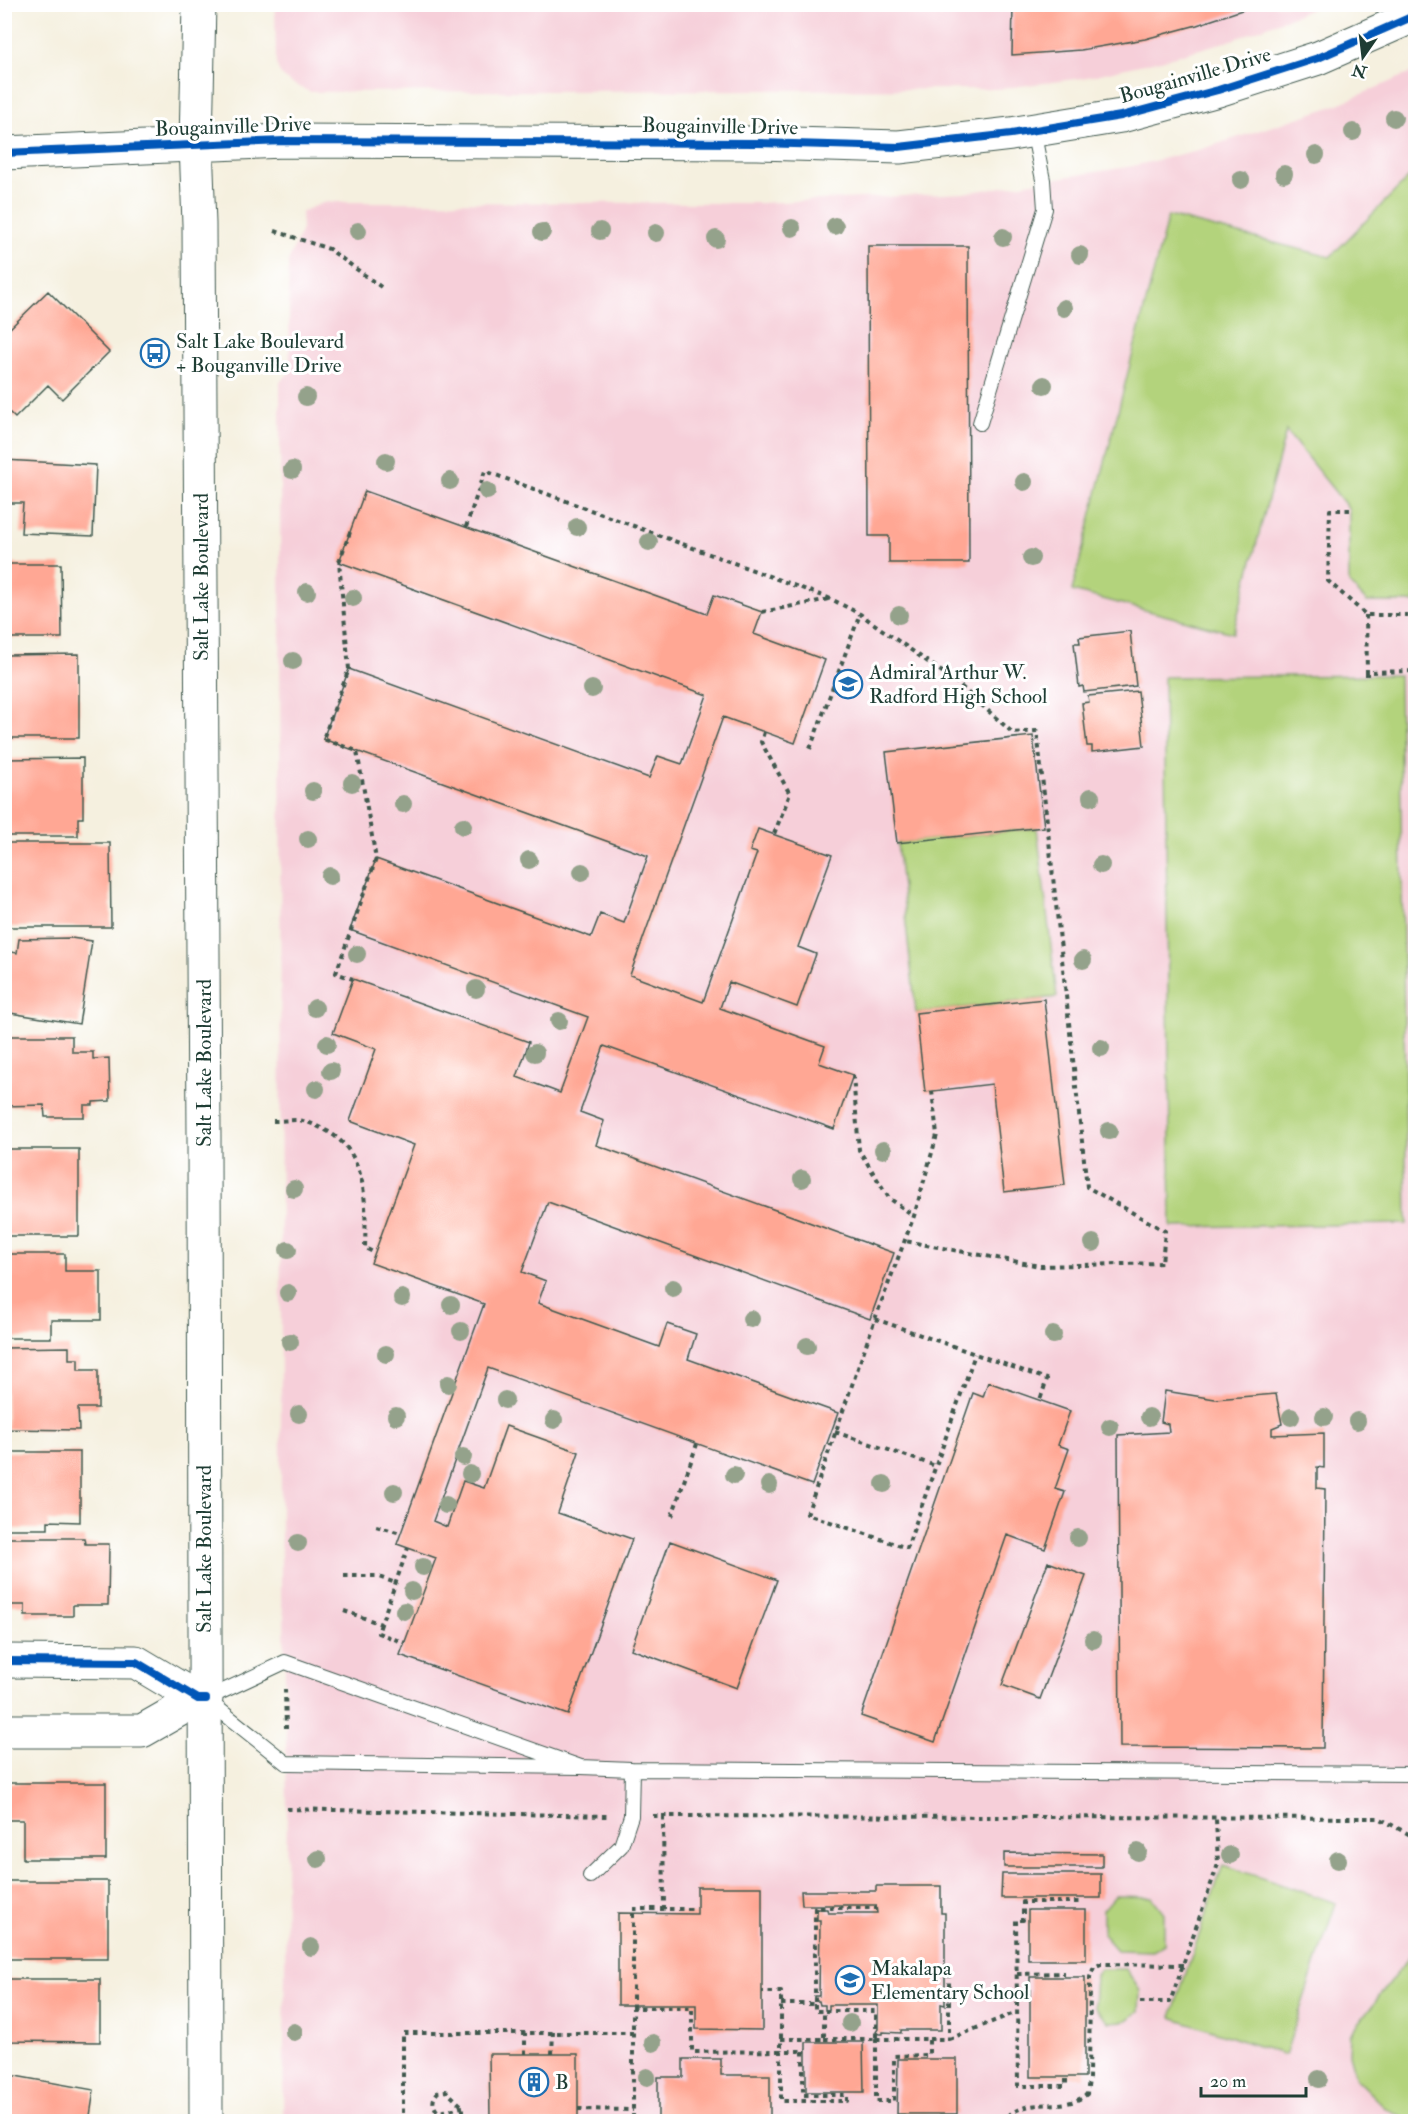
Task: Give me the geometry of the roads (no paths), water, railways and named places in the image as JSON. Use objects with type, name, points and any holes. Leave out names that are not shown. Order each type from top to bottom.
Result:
[{"type":"main road","name":"Salt Lake Boulevard","points":[[200,4],[196,144],[200,319],[202,1699],[206,2121]]},
{"type":"main road","name":"Bougainville Drive","points":[[4,153],[284,141],[758,143],[899,147],[1120,116],[1218,90],[1318,58],[1416,15]]},
{"type":"main road","points":[[4,1661],[136,1662],[202,1699]]},
{"type":"main road","points":[[4,1731],[142,1731],[202,1699]]},
{"type":"lane","points":[[980,423],[1046,209],[1033,130]]},
{"type":"lane","points":[[581,1767],[285,1662],[202,1699],[286,1763],[632,1769],[1416,1774]]},
{"type":"lane","points":[[590,1876],[621,1846],[631,1816],[632,1769]]},
{"type":"place","name":"Salt Lake Boulevard + Bouganville Drive","points":[[155,353]]},
{"type":"place","name":"Admiral Arthur W. Radford High School","points":[[848,684]]},
{"type":"place","name":"Makalapa Elementary School","points":[[850,1980]]},
{"type":"place","name":"B","points":[[534,2082]]}]
